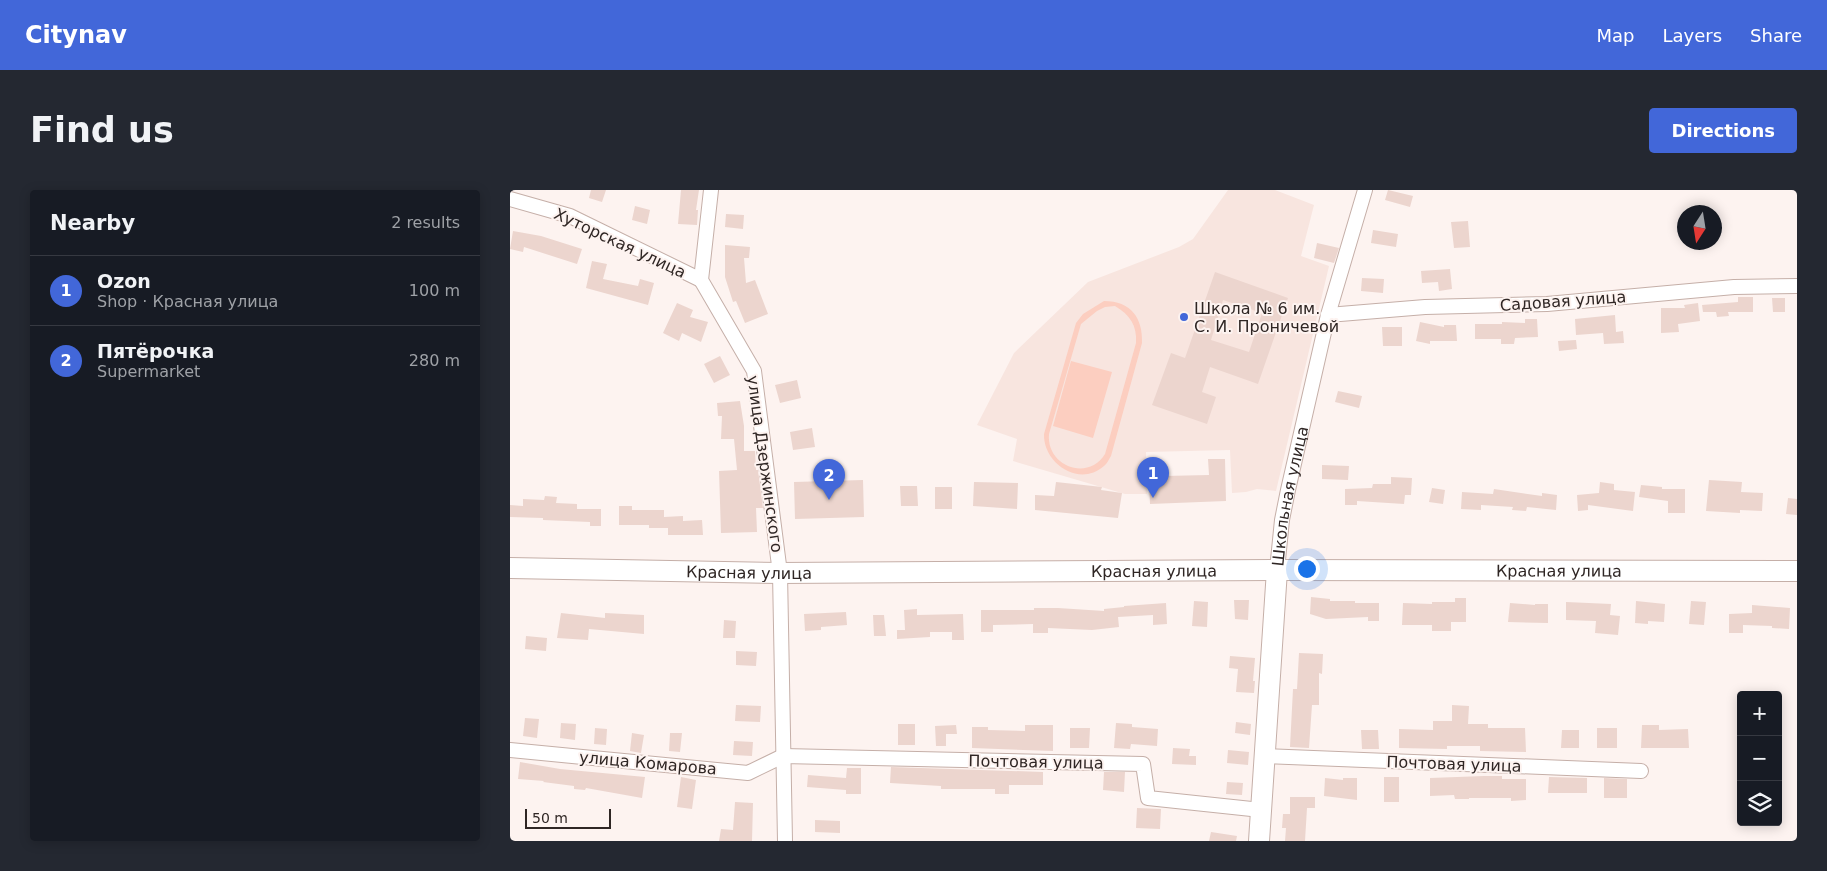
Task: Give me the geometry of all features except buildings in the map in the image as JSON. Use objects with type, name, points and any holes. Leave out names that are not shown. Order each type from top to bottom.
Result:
[{"type":"main road","name":"Красная улица","points":[[510,568],[780,573],[1277,570],[1797,571]]},
{"type":"main road","name":"Школьная улица","points":[[1259,841],[1277,570]]},
{"type":"street","points":[[701,280],[711,190]]},
{"type":"street","name":"Школьная улица","points":[[1277,570],[1282,520],[1288,490],[1328,315],[1365,190]]},
{"type":"street","name":"Хуторская улица","points":[[510,199],[570,216],[701,280]]},
{"type":"street","name":"улица Дзержинского","points":[[701,280],[754,370],[780,573],[785,841]]},
{"type":"street","name":"Садовая улица","points":[[1328,315],[1424,307],[1547,304],[1734,288],[1797,286]]},
{"type":"street","name":"улица Комарова","points":[[510,750],[748,773],[783,756]]},
{"type":"street","name":"Почтовая улица","points":[[783,756],[1143,764],[1148,798],[1261,810]]},
{"type":"street","name":"Почтовая улица","points":[[1266,756],[1641,771]]},
{"type":"shaded area","name":"Школа № 6 им. С. И. Проничевой","points":[[1228,190],[1275,190],[1314,205],[1301,256],[1329,266],[1276,491],[1257,489],[1232,493],[1230,450],[1146,452],[1147,494],[1125,494],[1013,461],[1017,439],[977,425],[1014,353],[1088,282],[1179,247],[1193,239]]},
{"type":"shaded area","points":[[1104,301],[1121,304],[1134,313],[1138,319],[1142,334],[1142,343],[1111,456],[1104,466],[1094,472],[1084,474],[1074,473],[1056,463],[1045,445],[1044,434],[1076,323],[1083,314]],"holes":[[[1115,306],[1132,321],[1136,343],[1105,454],[1098,462],[1089,467],[1079,468],[1070,466],[1061,462],[1054,455],[1050,445],[1049,434],[1081,324],[1105,307]]]},
{"type":"shaded area","points":[[1071,361],[1112,372],[1093,438],[1053,426]]},
{"type":"place","name":"Школа № 6 им. С. И. Проничевой","points":[[1184,317]]},
{"type":"place","name":"Ozon","points":[[1153,498]]},
{"type":"place","name":"Пятёрочка","points":[[829,500]]}]
